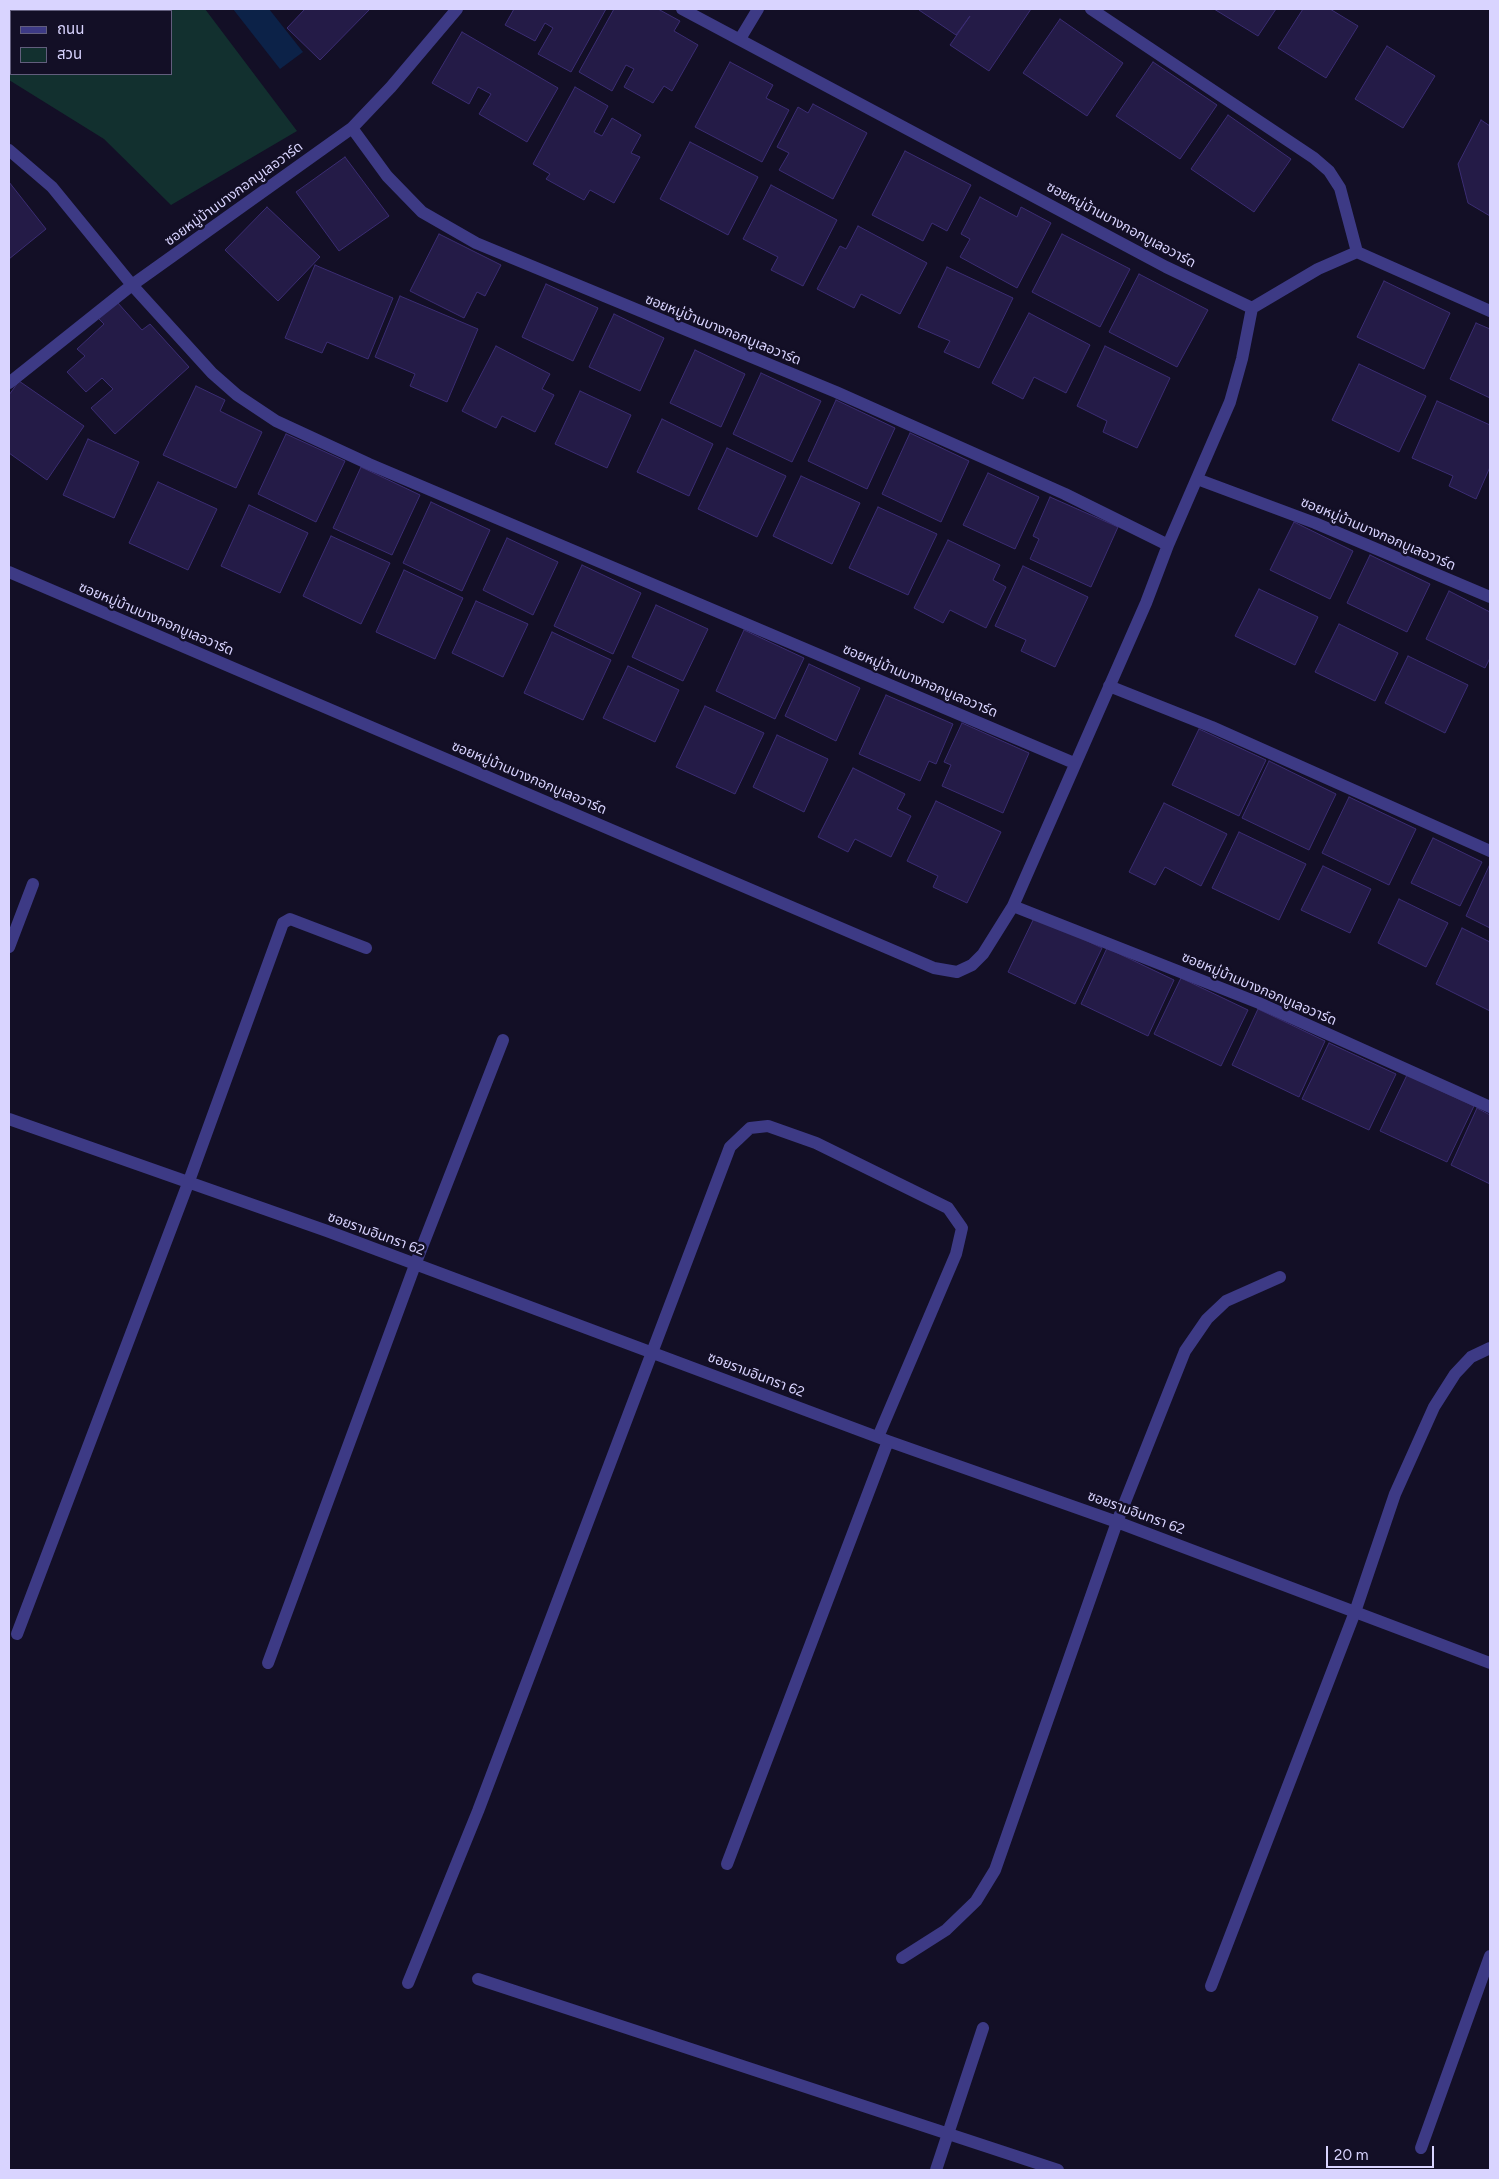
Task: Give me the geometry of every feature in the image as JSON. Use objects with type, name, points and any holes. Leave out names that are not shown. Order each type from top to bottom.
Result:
[{"type":"street","name":"ซอยหมู่บ้านบางกอกบูเลอวาร์ด","points":[[9,383],[132,285],[352,128],[397,81],[457,9]]},
{"type":"street","name":"ซอยหมู่บ้านบางกอกบูเลอวาร์ด","points":[[9,572],[934,968],[957,972],[972,965],[983,954],[1013,906],[1074,763],[1146,603],[1168,545],[1230,402],[1242,359],[1252,308],[1157,263],[682,9]]},
{"type":"street","points":[[740,39],[758,9]]},
{"type":"street","points":[[1091,9],[1314,158],[1329,171],[1340,188],[1357,252]]},
{"type":"street","name":"ซอยหมู่บ้านบางกอกบูเลอวาร์ด","points":[[352,128],[387,176],[422,212],[476,243],[836,392],[1065,494],[1168,545]]},
{"type":"street","name":"ซอยหมู่บ้านบางกอกบูเลอวาร์ด","points":[[9,150],[52,187],[132,285],[212,373],[237,395],[276,421],[369,464],[1074,763]]},
{"type":"street","points":[[1252,308],[1318,269],[1357,252],[1490,311]]},
{"type":"street","name":"ซอยหมู่บ้านบางกอกบูเลอวาร์ด","points":[[1197,479],[1315,523],[1490,597]]},
{"type":"street","points":[[1109,686],[1212,727],[1490,851]]},
{"type":"street","points":[[9,947],[33,884]]},
{"type":"street","name":"ซอยหมู่บ้านบางกอกบูเลอวาร์ด","points":[[1013,906],[1259,1003],[1490,1107]]},
{"type":"street","points":[[16,1634],[188,1181],[283,924],[290,919],[366,948]]},
{"type":"street","points":[[268,1663],[415,1265],[503,1040]]},
{"type":"street","name":"ซอยรามอินทรา 62","points":[[9,1119],[188,1181],[651,1351],[883,1439],[1117,1522],[1490,1663]]},
{"type":"street","points":[[408,1983],[478,1811],[730,1147],[750,1128],[768,1126],[816,1143],[948,1208],[962,1228],[956,1254],[883,1439],[727,1864]]},
{"type":"street","points":[[902,1958],[946,1930],[976,1900],[995,1870],[1117,1522],[1186,1351],[1206,1319],[1226,1301],[1280,1277]]},
{"type":"street","points":[[1211,1986],[1355,1612],[1395,1494],[1434,1408],[1455,1374],[1471,1357],[1490,1348]]},
{"type":"street","points":[[1421,2148],[1490,1956]]},
{"type":"street","points":[[478,1979],[948,2132],[1058,2170]]},
{"type":"street","points":[[936,2170],[984,2028]]},
{"type":"green space","points":[[9,9],[205,9],[297,131],[171,205],[104,139],[9,80]]},
{"type":"water","points":[[233,9],[269,9],[303,52],[280,69]]},
{"type":"building","points":[[305,9],[370,9],[320,60],[287,28]]},
{"type":"building","points":[[514,9],[606,9],[571,72],[538,54],[553,28],[545,23],[535,41],[505,25]]},
{"type":"building","points":[[614,9],[658,9],[680,21],[674,31],[698,45],[672,91],[664,86],[653,103],[624,87],[634,69],[626,65],[612,91],[579,72]]},
{"type":"building","points":[[920,9],[1031,9],[989,71],[950,45],[970,16],[956,35]]},
{"type":"building","points":[[1214,9],[1276,9],[1258,36]]},
{"type":"building","points":[[1303,9],[1330,9],[1358,26],[1326,78],[1278,48]]},
{"type":"building","points":[[1060,19],[1123,63],[1087,116],[1023,73]]},
{"type":"building","points":[[462,32],[558,88],[527,142],[479,114],[491,94],[478,87],[469,104],[432,83]]},
{"type":"building","points":[[1387,46],[1435,76],[1403,128],[1355,99]]},
{"type":"building","points":[[730,62],[773,85],[766,98],[789,110],[762,162],[695,127]]},
{"type":"building","points":[[1153,62],[1217,105],[1180,159],[1116,116]]},
{"type":"building","points":[[575,87],[608,106],[594,132],[602,136],[612,118],[641,135],[631,153],[640,157],[614,203],[590,190],[584,200],[546,179],[550,174],[533,164]]},
{"type":"building","points":[[813,104],[867,133],[833,199],[779,170],[789,153],[777,147],[798,107],[808,113]]},
{"type":"building","points":[[1228,115],[1291,159],[1254,212],[1191,169]]},
{"type":"building","points":[[1481,120],[1490,126],[1490,216],[1468,203],[1458,164]]},
{"type":"building","points":[[690,142],[758,177],[728,235],[660,199]]},
{"type":"building","points":[[905,151],[971,185],[947,231],[932,223],[923,241],[872,215]]},
{"type":"building","points":[[345,157],[389,216],[339,251],[296,192]]},
{"type":"building","points":[[9,182],[46,229],[9,259]]},
{"type":"building","points":[[771,185],[837,220],[803,286],[771,270],[778,257],[743,239]]},
{"type":"building","points":[[980,197],[1017,217],[1021,207],[1051,223],[1017,288],[960,257],[970,239],[961,234]]},
{"type":"building","points":[[267,207],[320,257],[278,301],[225,250]]},
{"type":"building","points":[[858,226],[927,263],[900,314],[861,294],[854,308],[817,289],[840,246],[846,249]]},
{"type":"building","points":[[439,234],[501,265],[485,296],[477,292],[464,318],[410,291]]},
{"type":"building","points":[[1062,234],[1130,269],[1100,327],[1032,292]]},
{"type":"building","points":[[315,265],[393,298],[368,359],[327,342],[322,353],[285,338]]},
{"type":"building","points":[[947,267],[1013,298],[979,368],[944,352],[950,341],[918,327]]},
{"type":"building","points":[[1139,274],[1208,310],[1177,367],[1109,332]]},
{"type":"building","points":[[1384,281],[1450,313],[1424,369],[1357,337]]},
{"type":"building","points":[[546,284],[598,308],[573,361],[522,337]]},
{"type":"building","points":[[400,296],[478,329],[447,402],[410,386],[415,374],[375,357]]},
{"type":"building","points":[[117,302],[142,330],[150,324],[189,367],[115,434],[91,408],[113,389],[102,378],[86,392],[67,372],[85,356],[77,349],[104,324],[98,318]]},
{"type":"building","points":[[1029,313],[1090,345],[1066,393],[1034,377],[1023,399],[992,383]]},
{"type":"building","points":[[614,314],[664,338],[640,391],[589,367]]},
{"type":"building","points":[[1476,323],[1490,329],[1490,398],[1450,379]]},
{"type":"building","points":[[496,346],[550,374],[542,389],[554,395],[535,432],[502,416],[496,428],[462,411]]},
{"type":"building","points":[[1105,346],[1170,378],[1137,448],[1103,432],[1107,421],[1077,406]]},
{"type":"building","points":[[695,350],[745,374],[721,427],[670,403]]},
{"type":"building","points":[[1359,364],[1426,396],[1399,452],[1332,420]]},
{"type":"building","points":[[761,373],[821,401],[792,462],[733,434]]},
{"type":"building","points":[[19,381],[84,426],[47,480],[9,453],[9,395]]},
{"type":"building","points":[[196,386],[225,400],[220,411],[262,432],[236,488],[163,455]]},
{"type":"building","points":[[580,391],[631,415],[607,468],[555,444]]},
{"type":"building","points":[[836,400],[895,428],[867,489],[808,461]]},
{"type":"building","points":[[1437,401],[1490,425],[1490,467],[1476,499],[1449,486],[1453,476],[1412,458]]},
{"type":"building","points":[[662,419],[713,444],[689,496],[637,472]]},
{"type":"building","points":[[910,433],[969,461],[941,522],[882,494]]},
{"type":"building","points":[[286,434],[345,461],[316,522],[258,494]]},
{"type":"building","points":[[88,439],[139,462],[114,518],[63,495]]},
{"type":"building","points":[[727,448],[786,476],[757,537],[698,509]]},
{"type":"building","points":[[361,467],[420,495],[392,555],[333,528]]},
{"type":"building","points":[[988,473],[1039,497],[1015,549],[963,525]]},
{"type":"building","points":[[801,476],[860,503],[832,564],[773,536]]},
{"type":"building","points":[[158,482],[217,509],[188,570],[129,543]]},
{"type":"building","points":[[1050,497],[1118,527],[1091,587],[1030,559],[1039,539],[1033,536]]},
{"type":"building","points":[[431,502],[490,530],[462,591],[403,563]]},
{"type":"building","points":[[249,505],[308,533],[280,593],[221,566]]},
{"type":"building","points":[[878,507],[937,534],[908,595],[849,568]]},
{"type":"building","points":[[1294,522],[1353,551],[1330,599],[1270,570]]},
{"type":"building","points":[[331,536],[390,563],[361,624],[303,596]]},
{"type":"building","points":[[507,538],[558,562],[533,615],[483,590]]},
{"type":"building","points":[[948,540],[1000,565],[993,580],[1006,587],[986,628],[950,610],[943,623],[914,608]]},
{"type":"building","points":[[1370,555],[1430,584],[1407,632],[1347,603]]},
{"type":"building","points":[[582,565],[641,593],[613,654],[554,626]]},
{"type":"building","points":[[1023,566],[1088,597],[1055,667],[1021,651],[1026,640],[995,626]]},
{"type":"building","points":[[404,570],[463,598],[435,659],[376,632]]},
{"type":"building","points":[[1259,589],[1318,617],[1295,665],[1235,636]]},
{"type":"building","points":[[1449,591],[1490,612],[1490,658],[1485,668],[1426,639]]},
{"type":"building","points":[[476,601],[528,624],[503,677],[452,653]]},
{"type":"building","points":[[656,605],[708,629],[683,681],[632,657]]},
{"type":"building","points":[[1339,624],[1398,653],[1375,701],[1315,672]]},
{"type":"building","points":[[744,630],[804,658],[775,719],[716,691]]},
{"type":"building","points":[[552,632],[611,660],[583,720],[524,693]]},
{"type":"building","points":[[1408,656],[1468,685],[1445,733],[1385,703]]},
{"type":"building","points":[[809,664],[860,688],[836,741],[785,716]]},
{"type":"building","points":[[628,666],[679,690],[655,742],[603,718]]},
{"type":"building","points":[[886,695],[953,724],[936,764],[929,761],[920,781],[859,754]]},
{"type":"building","points":[[705,706],[764,733],[735,794],[676,767]]},
{"type":"building","points":[[962,723],[1029,753],[1003,813],[942,786],[951,765],[944,762]]},
{"type":"building","points":[[1199,729],[1266,760],[1239,816],[1172,785]]},
{"type":"building","points":[[777,735],[828,759],[804,812],[753,787]]},
{"type":"building","points":[[1269,761],[1336,794],[1309,850],[1242,818]]},
{"type":"building","points":[[853,768],[905,794],[897,809],[911,816],[891,857],[855,839],[848,852],[818,837]]},
{"type":"building","points":[[1349,797],[1416,829],[1389,885],[1322,853]]},
{"type":"building","points":[[936,801],[1001,832],[967,903],[933,887],[938,876],[907,861]]},
{"type":"building","points":[[1164,803],[1227,834],[1201,886],[1165,867],[1155,885],[1129,872]]},
{"type":"building","points":[[1239,832],[1306,864],[1279,920],[1212,888]]},
{"type":"building","points":[[1433,838],[1482,862],[1460,906],[1411,883]]},
{"type":"building","points":[[1490,864],[1490,928],[1466,916]]},
{"type":"building","points":[[1323,866],[1371,889],[1350,933],[1301,910]]},
{"type":"building","points":[[1399,899],[1448,923],[1426,967],[1378,943]]},
{"type":"building","points":[[1035,916],[1102,948],[1075,1004],[1008,972]]},
{"type":"building","points":[[1462,928],[1490,942],[1490,1011],[1436,984]]},
{"type":"building","points":[[1107,948],[1174,980],[1148,1036],[1081,1004]]},
{"type":"building","points":[[1181,978],[1248,1010],[1221,1066],[1154,1034]]},
{"type":"building","points":[[1258,1009],[1325,1041],[1299,1097],[1232,1065]]},
{"type":"building","points":[[1329,1043],[1396,1074],[1369,1130],[1302,1099]]},
{"type":"building","points":[[1407,1075],[1474,1106],[1447,1162],[1380,1131]]},
{"type":"building","points":[[1477,1108],[1490,1115],[1490,1184],[1451,1165]]}]
